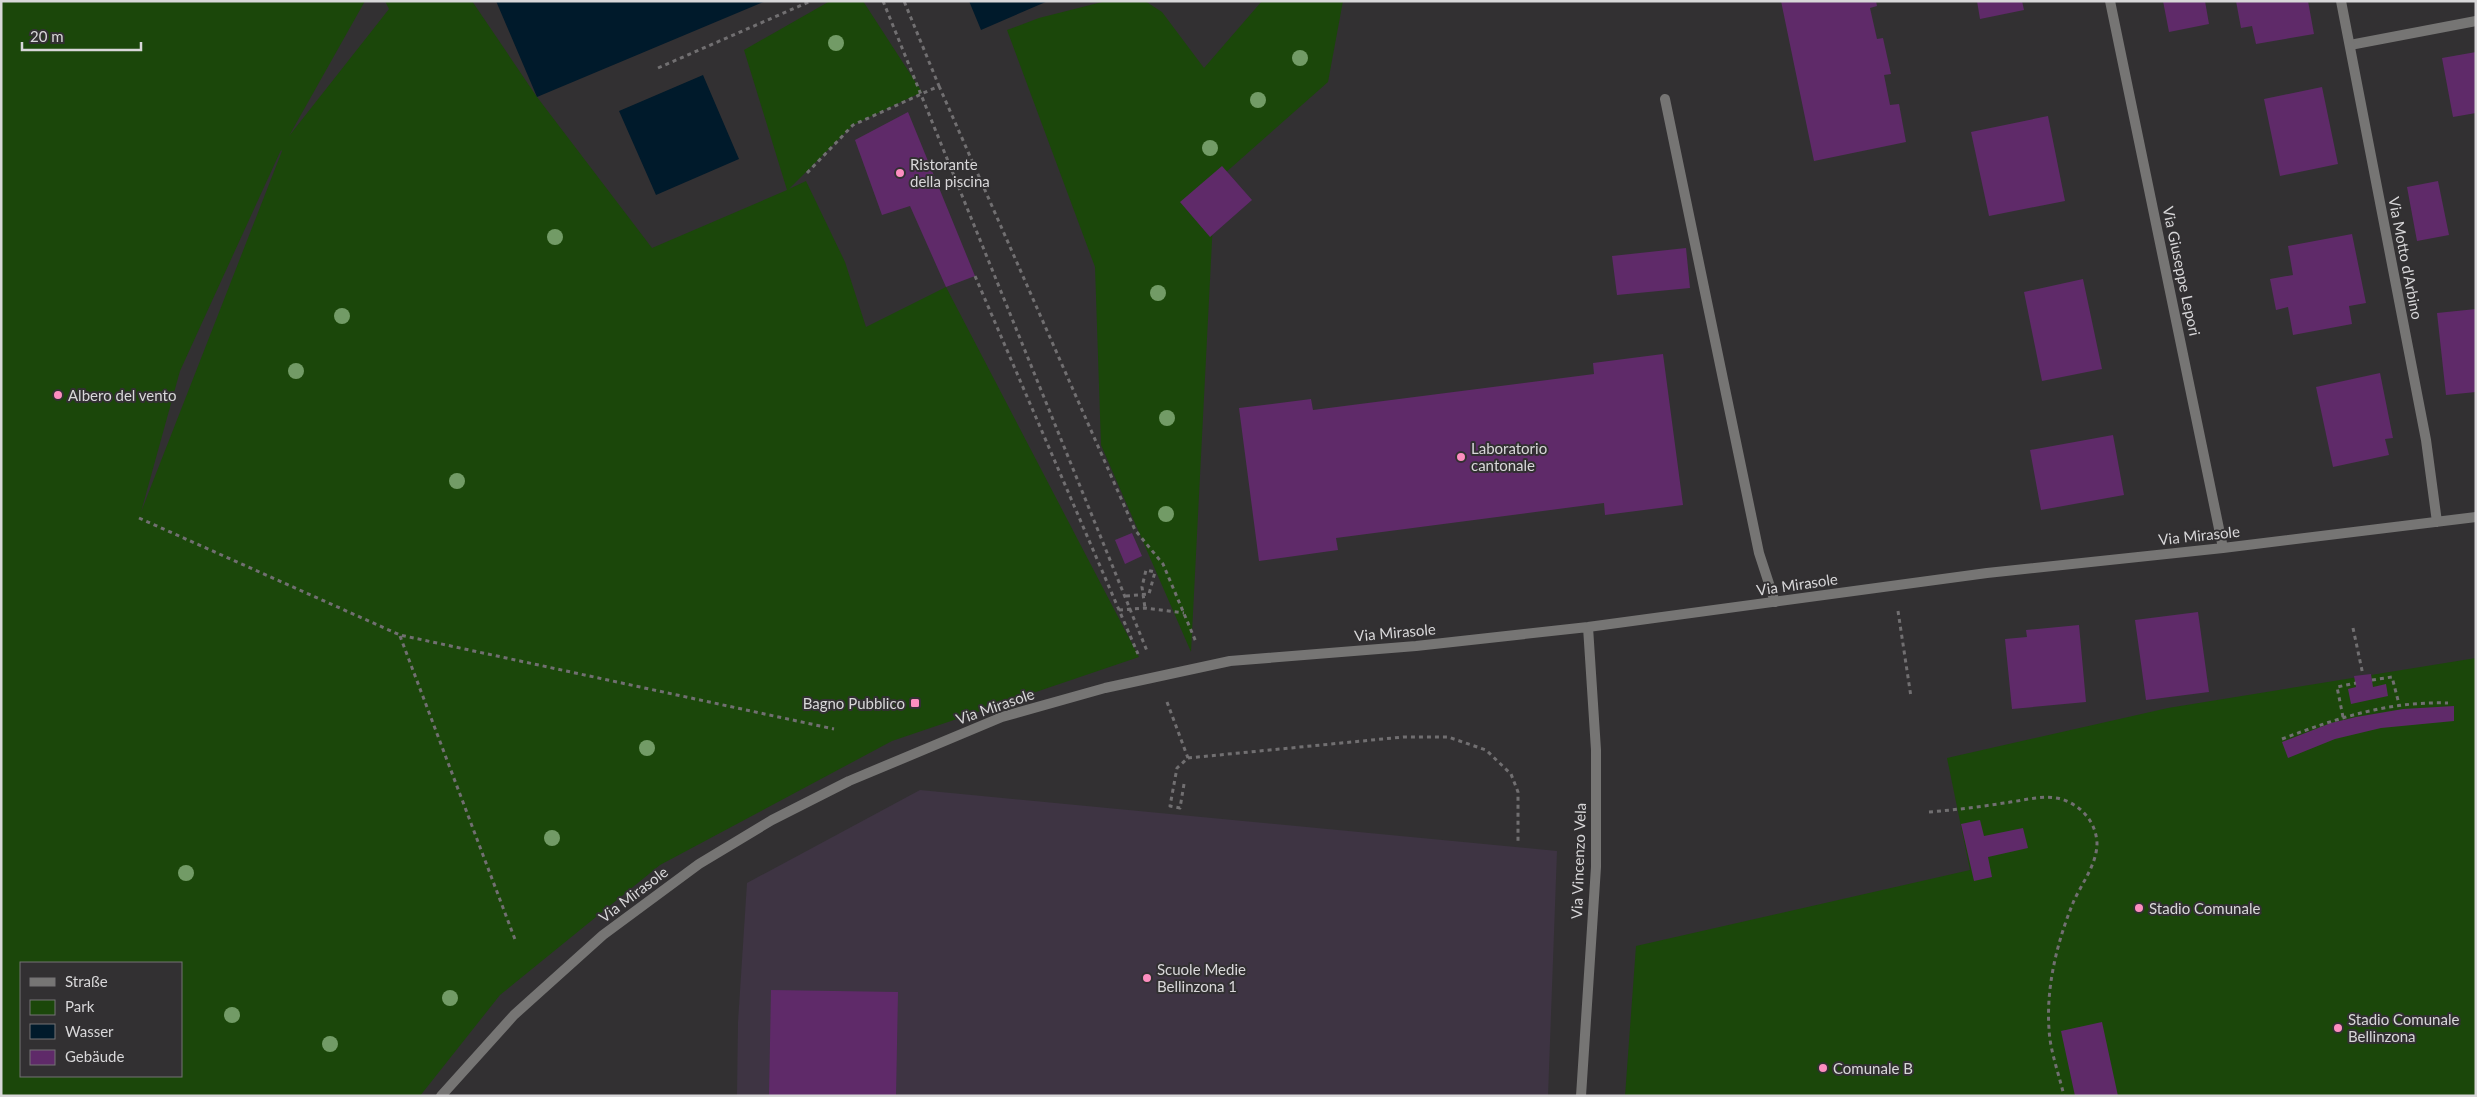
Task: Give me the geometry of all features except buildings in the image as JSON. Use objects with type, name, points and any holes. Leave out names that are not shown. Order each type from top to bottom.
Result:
[{"type":"street","name":"Via Giuseppe Lepori","points":[[2110,1],[2223,548]]},
{"type":"street","name":"Via Motto d'Arbino","points":[[2341,1],[2426,440],[2437,522]]},
{"type":"street","points":[[2350,45],[2476,21]]},
{"type":"street","points":[[1665,99],[1759,553],[1775,602]]},
{"type":"street","name":"Via Mirasole","points":[[441,1096],[514,1015],[603,936],[699,864],[764,825],[849,781],[1002,717],[1105,688],[1243,659],[1416,646],[1588,627],[1988,573],[2223,548],[2476,517]]},
{"type":"street","name":"Via Vincenzo Vela","points":[[1581,1096],[1596,867],[1596,750],[1588,627]]},
{"type":"path","points":[[658,68],[811,1]]},
{"type":"path","points":[[883,1],[1150,659]]},
{"type":"path","points":[[904,1],[939,86],[1135,530],[1163,564],[1206,666]]},
{"type":"path","points":[[807,174],[853,125],[939,86]]},
{"type":"path","points":[[975,276],[1149,680]]},
{"type":"path","points":[[139,518],[400,635],[834,729]]},
{"type":"path","points":[[1126,596],[1149,594],[1155,572],[1146,570],[1142,587],[1145,608]]},
{"type":"path","points":[[1894,586],[1911,696]]},
{"type":"path","points":[[1119,610],[1145,608],[1184,613]]},
{"type":"path","points":[[2353,628],[2363,675]]},
{"type":"path","points":[[400,635],[516,942]]},
{"type":"path","points":[[2372,680],[2392,677],[2399,704]]},
{"type":"path","points":[[2343,717],[2337,687],[2356,683]]},
{"type":"path","points":[[1164,695],[1188,758]]},
{"type":"path","points":[[2282,739],[2343,717],[2399,704],[2448,703]]},
{"type":"path","points":[[1184,784],[1180,808],[1170,806],[1177,768],[1188,758],[1403,737],[1448,738],[1486,750],[1512,774],[1518,792],[1518,843]]},
{"type":"path","points":[[1929,812],[1958,810],[2044,798],[2060,799],[2075,805],[2086,815],[2094,828],[2097,843],[2095,859],[2074,902],[2064,931],[2049,999],[2049,1031],[2064,1096]]},
{"type":"shaded area","name":"Scuole Medie Bellinzona 1","points":[[920,790],[1557,851],[1548,1096],[737,1096],[738,1022],[747,883]]},
{"type":"green space","points":[[1,1],[365,1],[289,136],[389,9],[385,1],[472,1],[537,97],[652,248],[787,190],[744,50],[830,1],[863,1],[922,92],[853,125],[789,189],[806,181],[845,262],[866,327],[946,287],[1139,657],[892,741],[660,865],[500,995],[420,1096],[1,1096]],"holes":[[[282,151],[141,512],[180,371]]]},
{"type":"green space","points":[[1106,1],[1145,1],[1162,12],[1204,68],[1262,1],[1343,1],[1328,82],[1215,182],[1191,652],[1101,445],[1095,267],[1007,30],[1039,18]]},
{"type":"green space","name":"Stadio Comunale","points":[[2476,658],[2476,1096],[1625,1096],[1636,946],[1970,870],[1947,758],[2168,708]]},
{"type":"water","points":[[496,1],[766,1],[537,97]]},
{"type":"water","points":[[969,1],[1048,1],[981,30]]},
{"type":"water","points":[[703,75],[739,159],[656,195],[619,111]]},
{"type":"place","name":"Ristorante della piscina","points":[[900,173]]},
{"type":"place","name":"Albero del vento","points":[[58,395]]},
{"type":"place","name":"Laboratorio cantonale","points":[[1461,457]]},
{"type":"place","name":"Bagno Pubblico","points":[[915,703]]},
{"type":"place","name":"Stadio Comunale","points":[[2139,908]]},
{"type":"place","name":"Scuole Medie Bellinzona 1","points":[[1147,978]]},
{"type":"place","name":"Stadio Comunale Bellinzona","points":[[2338,1028]]},
{"type":"place","name":"Comunale B","points":[[1823,1068]]}]
